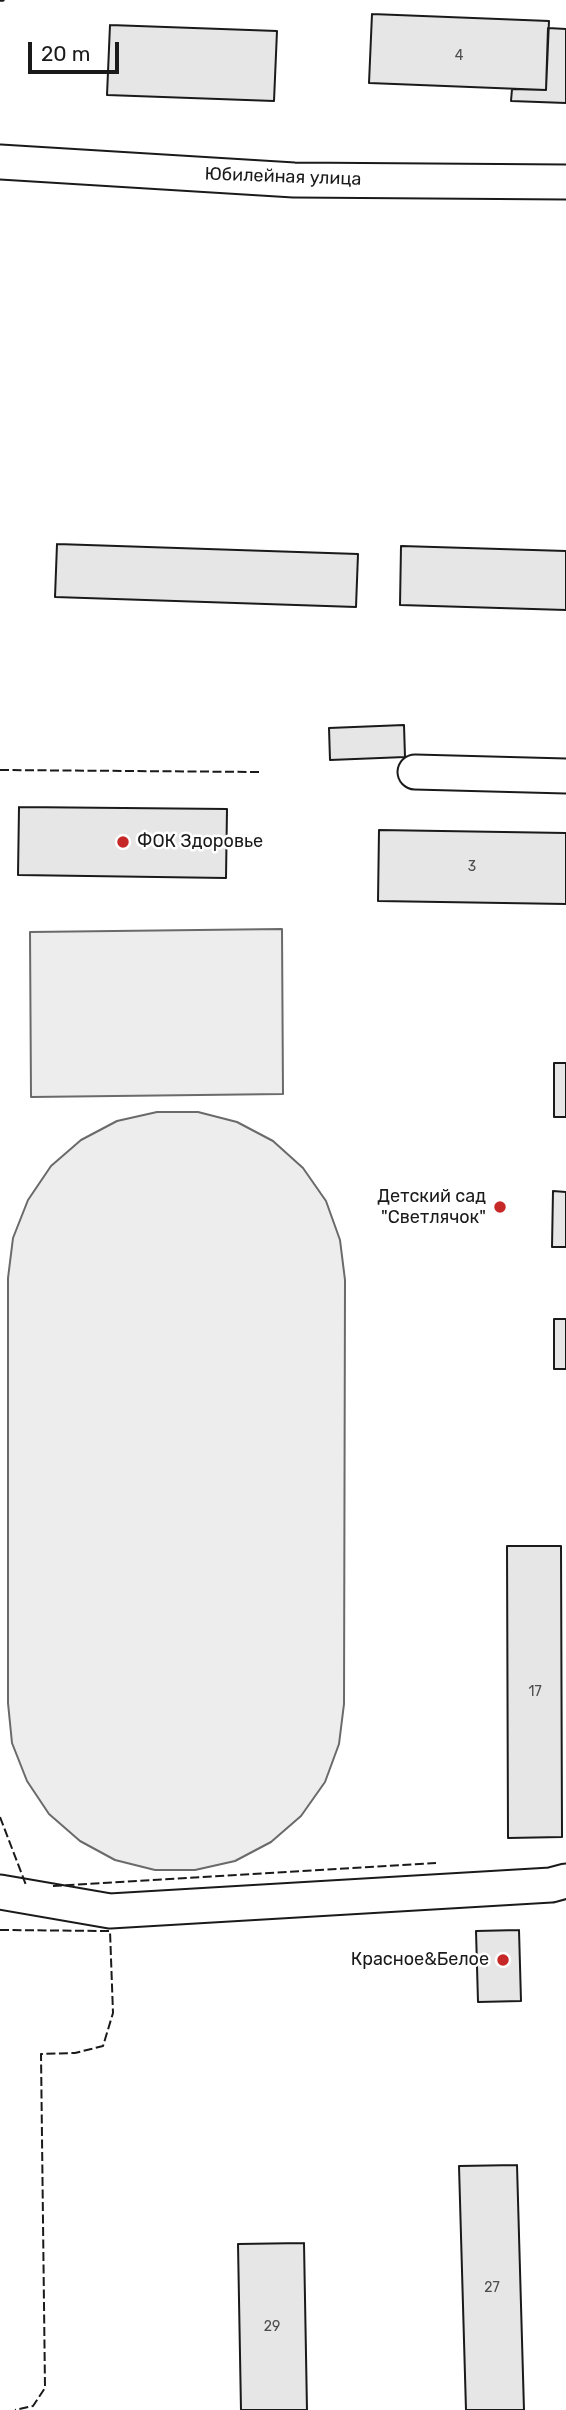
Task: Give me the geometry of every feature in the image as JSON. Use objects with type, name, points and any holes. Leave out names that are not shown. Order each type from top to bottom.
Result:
[{"type":"street","name":"Юбилейная улица","points":[[0,162],[294,180],[566,182]]},
{"type":"street","points":[[415,772],[566,776]]},
{"type":"street","points":[[0,1892],[110,1911],[551,1885],[566,1881]]},
{"type":"shaded area","points":[[282,929],[283,1094],[31,1097],[30,932]]},
{"type":"shaded area","points":[[157,1112],[198,1112],[237,1122],[273,1141],[303,1168],[326,1201],[340,1240],[345,1280],[344,1704],[339,1744],[325,1782],[301,1816],[271,1842],[235,1861],[195,1870],[155,1870],[115,1860],[80,1841],[49,1814],[27,1781],[12,1743],[8,1703],[8,1278],[13,1238],[28,1200],[51,1166],[81,1140],[117,1121]]},
{"type":"building","points":[[372,14],[549,21],[546,90],[369,83]]},
{"type":"building","points":[[110,25],[277,31],[274,101],[107,95]]},
{"type":"building","points":[[548,28],[566,29],[566,103],[511,101],[512,89],[546,90]]},
{"type":"building","points":[[57,544],[358,554],[356,607],[55,597]]},
{"type":"building","points":[[401,546],[566,551],[566,610],[400,605]]},
{"type":"building","points":[[404,725],[405,757],[330,760],[329,728]]},
{"type":"building","name":"ФОК Здоровье","points":[[19,807],[227,809],[226,878],[18,875]]},
{"type":"building","points":[[379,830],[566,833],[566,904],[378,901]]},
{"type":"building","points":[[554,1063],[566,1063],[566,1117],[554,1117]]},
{"type":"building","points":[[553,1191],[566,1192],[566,1247],[552,1247]]},
{"type":"building","points":[[554,1319],[566,1319],[566,1369],[554,1369]]},
{"type":"building","points":[[507,1546],[561,1546],[562,1837],[508,1838]]},
{"type":"building","points":[[519,1930],[521,2001],[478,2002],[476,1931]]},
{"type":"building","points":[[517,2165],[524,2410],[466,2410],[459,2166]]},
{"type":"building","points":[[304,2243],[307,2410],[241,2410],[238,2244]]},
{"type":"fence","points":[[0,770],[260,772]]},
{"type":"fence","points":[[0,1817],[26,1885]]},
{"type":"fence","points":[[53,1886],[436,1863]]},
{"type":"fence","points":[[0,1930],[110,1931],[113,2013],[103,2046],[75,2053],[41,2054],[45,2388],[33,2406],[15,2410]]},
{"type":"place","name":"ФОК Здоровье","points":[[123,842]]},
{"type":"place","name":"Детский сад \"Светлячок\"","points":[[500,1207]]},
{"type":"place","name":"Красное&Белое","points":[[503,1960]]}]
